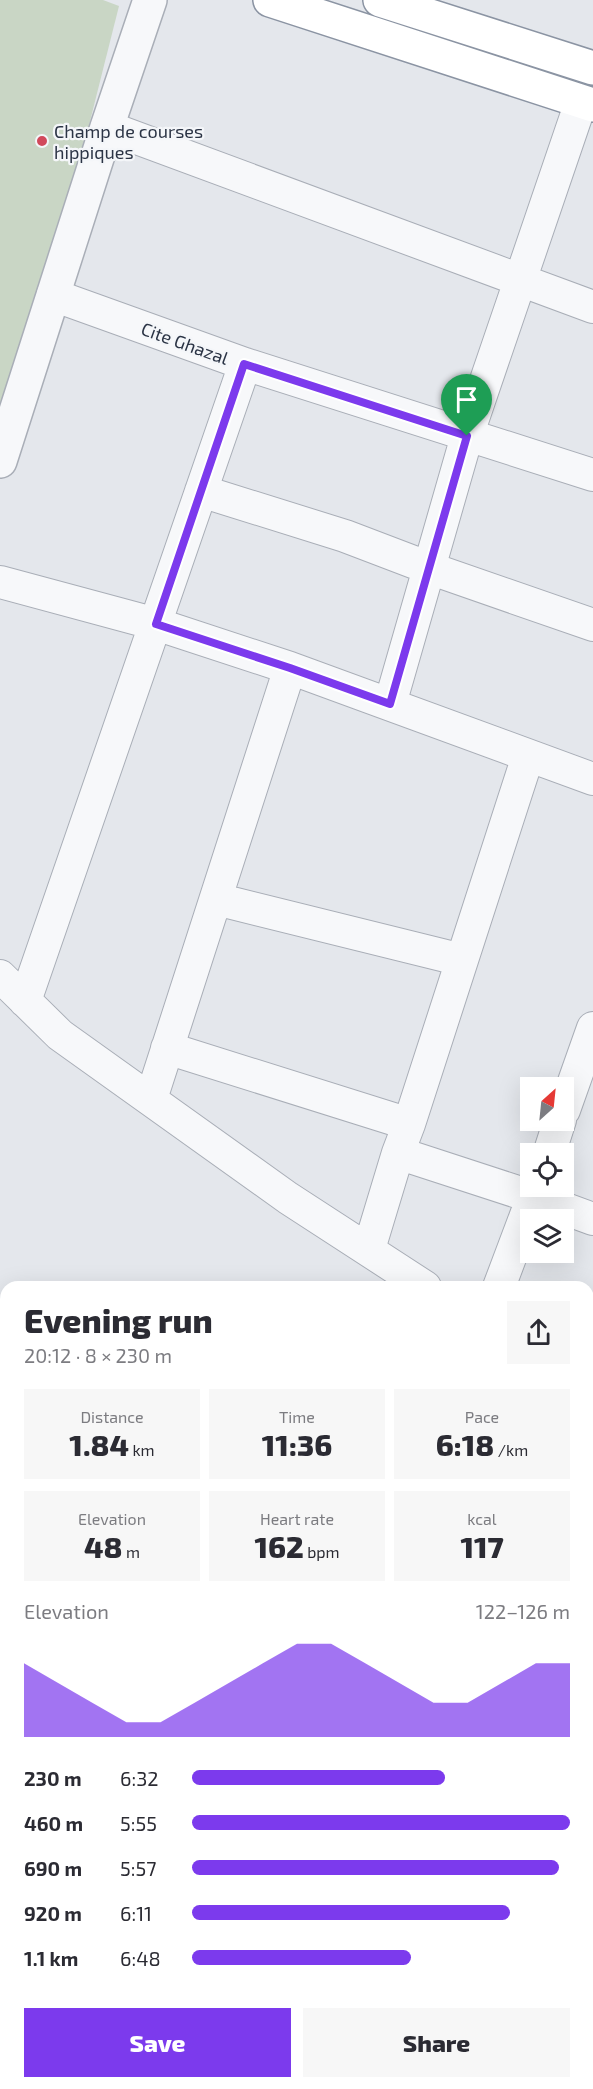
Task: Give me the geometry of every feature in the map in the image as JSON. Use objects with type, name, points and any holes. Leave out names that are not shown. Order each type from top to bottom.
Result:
[{"type":"highway","points":[[270,0],[587,104]]},
{"type":"highway","points":[[380,0],[593,68]]},
{"type":"street","points":[[0,461],[150,0]]},
{"type":"street","points":[[390,704],[467,436],[520,281],[587,104]]},
{"type":"street","points":[[107,127],[593,307]]},
{"type":"street","name":"Cite Ghazal","points":[[53,295],[244,364],[593,475]]},
{"type":"street","points":[[26,1001],[244,364]]},
{"type":"street","points":[[201,491],[345,536],[593,625]]},
{"type":"street","points":[[0,582],[156,624],[290,668],[593,779]]},
{"type":"street","points":[[151,1099],[290,668]]},
{"type":"street","points":[[369,1249],[398,1153],[528,756]]},
{"type":"street","points":[[216,898],[462,960]]},
{"type":"street","points":[[0,976],[60,1035],[288,1198],[416,1281]]},
{"type":"street","points":[[574,1082],[593,1028]]},
{"type":"street","points":[[167,1048],[409,1124]]},
{"type":"street","points":[[398,1153],[520,1188]]},
{"type":"street","points":[[501,1281],[533,1197]]},
{"type":"street","points":[[546,1197],[593,1219]]},
{"type":"green space","name":"Champ de courses hippiques","points":[[0,0],[103,0],[119,6],[51,276],[0,429]]},
{"type":"place","name":"Champ de courses hippiques","points":[[42,141]]},
{"type":"route","points":[[244,364],[467,436],[390,704],[156,624],[244,364]]}]
